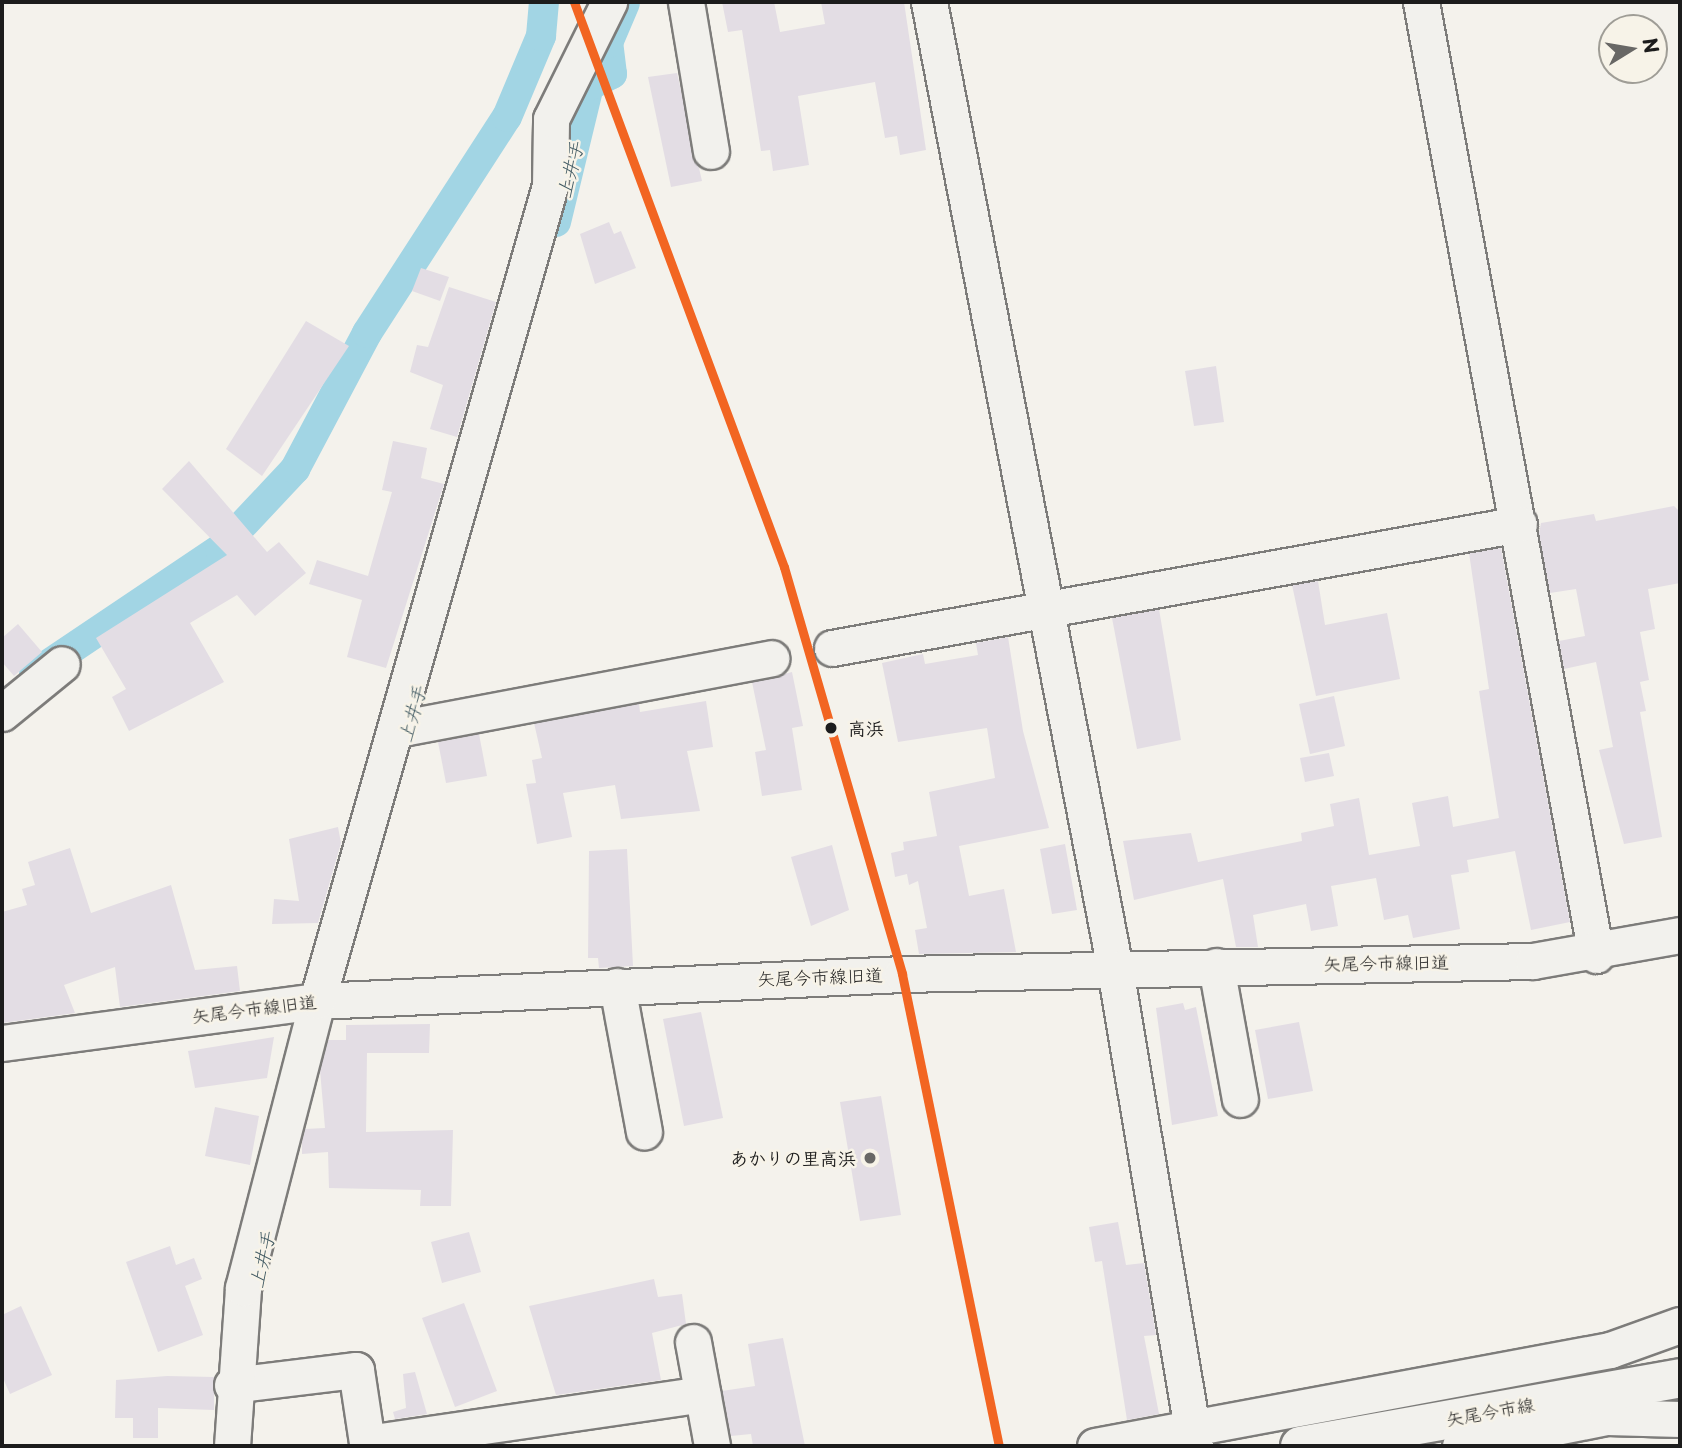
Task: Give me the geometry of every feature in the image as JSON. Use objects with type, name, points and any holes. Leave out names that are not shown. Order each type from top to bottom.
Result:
[{"type":"main road","name":"矢尾今市線","points":[[1300,1446],[1666,1381]]},
{"type":"street","points":[[232,1446],[232,1385],[243,1288],[317,1000],[397,729],[550,186],[551,120],[609,2]]},
{"type":"street","points":[[686,2],[712,151]]},
{"type":"street","points":[[929,2],[1115,969],[1193,1437]]},
{"type":"street","points":[[1421,2],[1597,954]]},
{"type":"street","points":[[832,648],[1518,524]]},
{"type":"street","points":[[397,729],[771,658]]},
{"type":"street","points":[[2,713],[62,664]]},
{"type":"street","name":"矢尾今市線旧道","points":[[2,1043],[317,1000],[617,986],[1597,954],[1680,935]]},
{"type":"street","points":[[1216,966],[1240,1099]]},
{"type":"street","points":[[617,986],[644,1132]]},
{"type":"street","points":[[1095,1446],[1193,1437],[1610,1350],[1680,1325]]},
{"type":"street","points":[[693,1342],[712,1446]]},
{"type":"street","points":[[232,1385],[356,1370],[367,1443],[702,1394]]},
{"type":"street","points":[[1460,1446],[1607,1418],[1680,1419]]},
{"type":"building","points":[[722,2],[774,2],[780,32],[825,24],[821,2],[904,2],[926,150],[900,155],[897,136],[885,138],[875,82],[798,96],[809,165],[773,171],[770,150],[761,151],[742,30],[728,32]]},
{"type":"building","points":[[677,73],[702,181],[671,187],[648,77]]},
{"type":"building","points":[[609,222],[614,234],[621,231],[636,268],[595,284],[580,234]]},
{"type":"building","points":[[421,268],[449,277],[440,301],[412,291]]},
{"type":"building","points":[[449,287],[496,302],[457,437],[430,429],[443,385],[410,372],[417,345],[428,347]]},
{"type":"building","points":[[306,321],[349,346],[262,476],[226,449]]},
{"type":"building","points":[[1216,366],[1224,422],[1194,426],[1185,371]]},
{"type":"building","points":[[393,441],[427,448],[421,478],[444,484],[386,668],[347,657],[362,600],[309,584],[317,560],[368,576],[392,492],[382,490]]},
{"type":"building","points":[[189,461],[267,552],[279,542],[306,573],[255,616],[237,595],[190,623],[224,682],[129,731],[112,697],[126,689],[96,638],[227,555],[162,489]]},
{"type":"building","points":[[1674,506],[1680,512],[1680,583],[1648,589],[1655,629],[1640,632],[1649,680],[1640,682],[1646,711],[1640,712],[1662,837],[1624,844],[1599,750],[1613,747],[1596,662],[1564,669],[1559,641],[1585,636],[1576,589],[1550,593],[1539,534],[1541,523],[1594,514],[1596,521]]},
{"type":"building","points":[[1501,548],[1570,922],[1531,930],[1515,851],[1467,860],[1469,872],[1451,875],[1460,929],[1413,938],[1408,915],[1384,920],[1376,878],[1331,886],[1338,926],[1311,931],[1306,904],[1253,915],[1258,947],[1236,947],[1223,879],[1134,900],[1123,841],[1191,833],[1198,862],[1302,841],[1301,833],[1334,826],[1330,804],[1359,798],[1369,855],[1420,846],[1412,803],[1448,796],[1453,827],[1499,818],[1479,691],[1489,689],[1469,553]]},
{"type":"building","points":[[1318,581],[1325,625],[1387,613],[1400,679],[1316,696],[1292,585]]},
{"type":"building","points":[[1159,609],[1181,740],[1137,749],[1112,618]]},
{"type":"building","points":[[18,624],[42,652],[14,676],[2,662],[2,638]]},
{"type":"building","points":[[1008,637],[1023,731],[1049,828],[959,846],[969,896],[1004,889],[1016,952],[919,954],[915,930],[927,928],[918,881],[909,885],[907,874],[895,877],[891,853],[904,850],[903,842],[937,836],[929,792],[995,778],[987,728],[898,742],[882,663],[923,654],[925,664],[978,655],[976,643]]},
{"type":"building","points":[[792,672],[803,726],[792,728],[802,790],[762,796],[755,752],[766,750],[752,682]]},
{"type":"building","points":[[1334,696],[1345,746],[1310,754],[1299,704]]},
{"type":"building","points":[[706,701],[713,747],[687,751],[700,811],[621,819],[615,785],[563,793],[572,837],[537,844],[526,784],[536,783],[532,760],[542,758],[534,723],[639,704],[640,712]]},
{"type":"building","points":[[479,734],[487,776],[446,783],[438,742]]},
{"type":"building","points":[[1329,753],[1334,776],[1305,782],[1300,758]]},
{"type":"building","points":[[338,827],[341,843],[318,923],[272,924],[274,899],[299,901],[289,839]]},
{"type":"building","points":[[1065,844],[1077,910],[1052,914],[1040,849]]},
{"type":"building","points":[[832,845],[849,910],[811,926],[791,857]]},
{"type":"building","points":[[70,848],[91,913],[171,885],[195,970],[237,966],[240,991],[120,1007],[115,967],[64,985],[75,1013],[2,1023],[2,912],[27,905],[22,889],[35,885],[28,862]]},
{"type":"building","points":[[627,849],[633,966],[599,968],[598,958],[588,958],[589,851]]},
{"type":"building","points":[[1183,1003],[1185,1010],[1196,1007],[1218,1116],[1172,1125],[1156,1008]]},
{"type":"building","points":[[701,1012],[723,1118],[684,1126],[663,1019]]},
{"type":"building","points":[[1299,1022],[1313,1091],[1268,1099],[1255,1030]]},
{"type":"building","points":[[430,1024],[429,1053],[367,1053],[366,1132],[453,1130],[451,1206],[420,1206],[421,1190],[329,1188],[328,1152],[302,1154],[305,1129],[325,1128],[320,1070],[328,1040],[346,1040],[346,1025]]},
{"type":"building","points":[[274,1037],[267,1078],[195,1088],[188,1051]]},
{"type":"building","name":"あかりの里高浜","points":[[881,1096],[901,1215],[860,1221],[840,1102]]},
{"type":"building","points":[[215,1107],[259,1116],[250,1165],[205,1156]]},
{"type":"building","points":[[1118,1222],[1126,1265],[1144,1263],[1156,1335],[1144,1336],[1159,1414],[1127,1420],[1102,1261],[1095,1262],[1089,1227]]},
{"type":"building","points":[[469,1232],[481,1272],[442,1283],[431,1242]]},
{"type":"building","points":[[170,1246],[176,1265],[194,1258],[202,1279],[185,1286],[203,1335],[158,1352],[126,1262]]},
{"type":"building","points":[[654,1279],[658,1297],[682,1294],[686,1324],[652,1333],[661,1380],[556,1395],[529,1306]]},
{"type":"building","points":[[464,1303],[497,1391],[455,1407],[422,1318]]},
{"type":"building","points":[[21,1306],[52,1375],[10,1394],[2,1376],[2,1315]]},
{"type":"building","points":[[783,1338],[805,1446],[753,1446],[751,1434],[731,1436],[722,1391],[755,1386],[748,1344]]},
{"type":"building","points":[[415,1372],[427,1414],[395,1419],[393,1412],[406,1408],[403,1374]]},
{"type":"building","points":[[167,1376],[214,1377],[214,1410],[158,1408],[158,1438],[133,1438],[133,1418],[115,1418],[116,1380]]},
{"type":"waterway","points":[[34,674],[220,549],[295,469],[367,333],[507,117],[541,36],[544,2]]},
{"type":"waterway","name":"上井手","points":[[556,222],[589,86],[612,74],[608,43],[625,3]]},
{"type":"transit line","points":[[574,2],[784,567],[902,974],[999,1446]]},
{"type":"place","name":"高浜","points":[[831,728]]},
{"type":"place","name":"あかりの里高浜","points":[[870,1158]]}]
